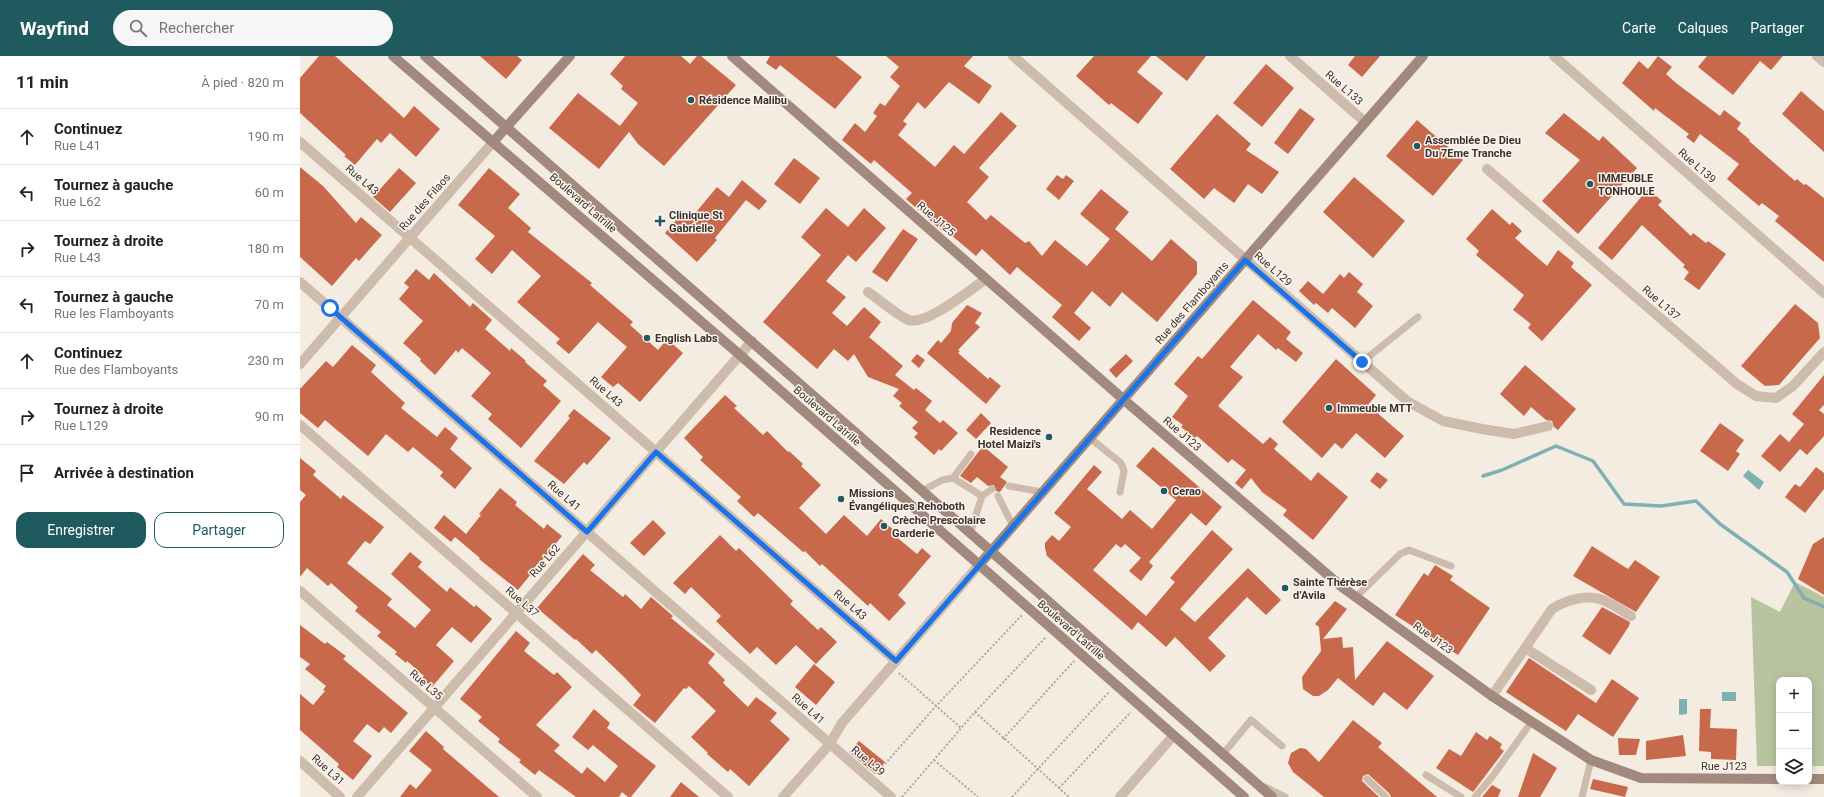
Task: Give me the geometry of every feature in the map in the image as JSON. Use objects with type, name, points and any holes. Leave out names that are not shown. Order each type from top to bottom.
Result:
[{"type":"main road","name":"Boulevard Latrille","points":[[393,56],[494,141],[740,355],[1080,655],[1243,796]]},
{"type":"main road","name":"Boulevard Latrille","points":[[425,56],[507,126],[970,534],[1272,797]]},
{"type":"main road","name":"Rue des Filaos","points":[[494,141],[570,56]]},
{"type":"main road","name":"Rue J125","points":[[732,56],[1124,399]]},
{"type":"main road","name":"Rue des Flamboyants","points":[[979,565],[1423,56]]},
{"type":"main road","name":"Rue J123","points":[[1124,399],[1356,597],[1492,696],[1591,760],[1641,778],[1776,779]]},
{"type":"main road","points":[[1812,779],[1824,779]]},
{"type":"street","name":"Rue L129","points":[[1013,56],[1407,401],[1443,421],[1514,434],[1548,426]]},
{"type":"street","name":"Rue L133","points":[[1290,56],[1365,122]]},
{"type":"street","name":"Rue L139","points":[[1554,56],[1824,293]]},
{"type":"street","points":[[1817,56],[1824,62]]},
{"type":"street","name":"Rue des Filaos","points":[[300,364],[494,141]]},
{"type":"street","name":"Rue L43","points":[[300,142],[656,452],[894,663]]},
{"type":"street","name":"Rue L137","points":[[1486,169],[1737,384],[1756,396],[1776,398],[1794,386],[1824,352]]},
{"type":"street","points":[[868,292],[909,320],[919,321],[931,316],[986,279]]},
{"type":"street","name":"Rue L41","points":[[300,282],[807,723],[829,745]]},
{"type":"street","name":"Rue L62","points":[[357,797],[752,341]]},
{"type":"street","name":"Rue L37","points":[[300,425],[728,797]]},
{"type":"street","points":[[783,797],[829,745],[842,723],[979,565]]},
{"type":"street","name":"Rue L35","points":[[300,591],[537,797]]},
{"type":"street","points":[[1492,696],[1552,609],[1562,603],[1584,598],[1601,599],[1631,616]]},
{"type":"street","points":[[1525,648],[1591,690]]},
{"type":"street","points":[[1120,797],[1173,736]]},
{"type":"street","name":"Rue L39","points":[[829,745],[891,797]]},
{"type":"street","name":"Rue L31","points":[[300,761],[340,797]]},
{"type":"lane","points":[[1362,362],[1418,317]]},
{"type":"lane","points":[[1090,438],[1121,463],[1124,471],[1120,492]]},
{"type":"lane","points":[[953,478],[971,454]]},
{"type":"lane","points":[[922,491],[942,480],[953,478],[982,496]]},
{"type":"lane","points":[[1009,486],[1042,492]]},
{"type":"lane","points":[[970,534],[982,496],[992,488]]},
{"type":"lane","points":[[998,496],[1013,526]]},
{"type":"lane","points":[[1356,597],[1400,554],[1409,550],[1451,566]]},
{"type":"lane","points":[[1223,754],[1251,720],[1282,746]]},
{"type":"lane","points":[[1475,797],[1492,777],[1532,721]]},
{"type":"lane","points":[[1582,797],[1591,760]]},
{"type":"lane","points":[[1426,775],[1461,797]]},
{"type":"lane","points":[[1367,779],[1386,797]]},
{"type":"lane","points":[[1257,783],[1284,797]]},
{"type":"path","points":[[871,780],[936,706],[1028,609]]},
{"type":"path","points":[[902,797],[975,712],[1052,630]]},
{"type":"path","points":[[1003,739],[1080,655]]},
{"type":"path","points":[[894,663],[936,706],[961,728]]},
{"type":"path","points":[[1012,797],[1036,769],[1115,685]]},
{"type":"path","points":[[1059,788],[1138,705]]},
{"type":"path","points":[[975,712],[1036,769],[1069,797]]},
{"type":"path","points":[[934,760],[978,797]]},
{"type":"green space","points":[[1795,582],[1824,597],[1824,766],[1812,766],[1812,677],[1776,677],[1776,766],[1757,766],[1751,597],[1780,612]]},
{"type":"water","points":[[1748,470],[1764,482],[1759,490],[1743,476]]},
{"type":"water","points":[[1722,692],[1736,692],[1736,701],[1722,701]]},
{"type":"water","points":[[1679,699],[1687,699],[1687,714],[1679,715]]},
{"type":"building","points":[[319,56],[335,56],[404,118],[414,106],[440,129],[416,157],[390,133],[381,143],[377,139],[355,165],[300,113],[300,78]]},
{"type":"building","points":[[480,56],[517,56],[522,60],[506,79]]},
{"type":"building","points":[[625,56],[681,56],[690,64],[697,56],[701,56],[736,85],[664,166],[638,144],[629,132],[599,169],[549,128],[578,93],[620,126],[638,103],[621,89],[623,86],[610,74]]},
{"type":"building","points":[[770,56],[836,56],[862,77],[835,109],[780,65],[776,70],[766,63]]},
{"type":"building","points":[[886,56],[973,56],[964,66],[992,86],[979,104],[949,82],[925,109],[918,102],[903,121],[907,124],[898,135],[935,167],[954,145],[964,154],[1001,112],[1017,126],[979,168],[989,177],[967,202],[986,220],[991,215],[1025,243],[1029,241],[1042,256],[1055,240],[1087,266],[1110,239],[1080,214],[1101,189],[1129,212],[1115,229],[1152,261],[1171,239],[1197,262],[1197,274],[1157,322],[1122,292],[1110,307],[1092,291],[1074,313],[1091,328],[1079,341],[1052,317],[1062,305],[1017,267],[1010,275],[982,249],[976,256],[944,229],[942,231],[906,199],[912,193],[874,160],[871,164],[842,140],[855,123],[865,132],[877,116],[873,113],[880,103],[885,106],[900,86],[890,77],[899,67]]},
{"type":"building","points":[[1094,56],[1151,56],[1137,72],[1163,93],[1138,124],[1111,103],[1109,105],[1076,76]]},
{"type":"building","points":[[1156,56],[1206,56],[1187,81]]},
{"type":"building","points":[[1355,56],[1380,56],[1362,77],[1348,65]]},
{"type":"building","points":[[1658,56],[1672,67],[1666,74],[1676,83],[1720,116],[1724,110],[1741,123],[1737,129],[1750,140],[1749,141],[1795,181],[1797,179],[1804,185],[1806,184],[1824,198],[1824,262],[1775,221],[1779,216],[1762,203],[1759,206],[1727,179],[1739,164],[1700,134],[1694,143],[1686,137],[1689,134],[1655,108],[1654,111],[1622,83],[1639,61],[1648,69]]},
{"type":"building","points":[[1707,56],[1783,56],[1771,70],[1760,61],[1733,95],[1698,67]]},
{"type":"building","points":[[1266,64],[1294,88],[1262,127],[1233,103]]},
{"type":"building","points":[[1801,91],[1824,111],[1824,152],[1782,114]]},
{"type":"building","points":[[1300,108],[1315,119],[1288,154],[1274,143]]},
{"type":"building","name":"IMMEUBLE TONHOULE","points":[[1564,113],[1599,141],[1603,136],[1637,168],[1578,234],[1542,201],[1580,160],[1545,133]]},
{"type":"building","points":[[1217,114],[1251,144],[1246,150],[1279,172],[1262,194],[1248,184],[1234,203],[1214,188],[1204,199],[1170,169]]},
{"type":"building","points":[[1417,120],[1463,160],[1433,196],[1386,156]]},
{"type":"building","points":[[794,158],[820,178],[800,204],[774,184]]},
{"type":"building","points":[[300,167],[323,186],[356,223],[361,217],[382,235],[359,261],[356,258],[332,286],[300,257]]},
{"type":"building","points":[[399,168],[416,183],[390,212],[373,197]]},
{"type":"building","points":[[489,168],[520,194],[508,208],[531,228],[528,232],[592,283],[590,285],[633,322],[630,325],[658,350],[667,339],[683,353],[640,402],[618,383],[613,387],[601,377],[627,347],[598,322],[569,354],[556,343],[560,339],[517,302],[541,276],[512,250],[492,274],[475,259],[495,236],[458,205]]},
{"type":"building","points":[[1057,175],[1063,179],[1066,175],[1074,181],[1059,200],[1046,189]]},
{"type":"building","points":[[1354,177],[1405,221],[1373,258],[1323,212]]},
{"type":"building","points":[[742,180],[767,201],[759,210],[746,200],[715,238],[717,240],[697,262],[665,233],[684,211],[692,217],[717,187],[729,197]]},
{"type":"building","points":[[1648,189],[1662,201],[1658,205],[1691,236],[1693,233],[1706,243],[1708,241],[1726,254],[1699,290],[1684,279],[1689,272],[1683,267],[1685,265],[1642,225],[1612,260],[1598,248]]},
{"type":"building","points":[[826,208],[848,227],[864,208],[886,228],[856,262],[848,255],[826,281],[846,297],[832,313],[847,326],[864,307],[881,322],[869,337],[903,366],[895,375],[914,390],[916,388],[932,401],[925,410],[940,423],[943,420],[958,433],[941,451],[939,449],[934,455],[914,437],[918,433],[912,428],[918,422],[899,406],[902,403],[893,396],[899,389],[868,377],[854,354],[848,361],[834,349],[817,369],[763,322],[821,255],[801,237]]},
{"type":"building","points":[[1492,209],[1510,225],[1512,222],[1522,231],[1515,238],[1547,266],[1558,250],[1574,263],[1571,267],[1592,285],[1542,341],[1528,328],[1531,324],[1513,310],[1524,295],[1476,255],[1479,251],[1466,239]]},
{"type":"building","points":[[903,229],[918,239],[887,282],[872,272]]},
{"type":"building","points":[[416,269],[429,280],[434,273],[470,307],[473,303],[492,320],[485,329],[510,351],[511,348],[526,361],[525,362],[547,381],[543,385],[561,401],[521,448],[488,419],[492,414],[471,396],[491,373],[462,348],[458,353],[456,350],[435,375],[420,361],[421,359],[403,343],[423,321],[399,299],[409,287],[404,283]]},
{"type":"building","points":[[1349,272],[1363,284],[1357,292],[1373,306],[1355,328],[1332,308],[1328,313],[1316,303],[1314,305],[1299,291],[1308,281],[1323,294],[1340,274],[1344,278]]},
{"type":"building","points":[[1253,300],[1291,332],[1286,339],[1303,353],[1296,362],[1278,348],[1276,350],[1258,334],[1230,367],[1243,377],[1218,406],[1263,444],[1270,437],[1278,444],[1274,449],[1311,481],[1318,472],[1348,497],[1313,540],[1283,515],[1287,510],[1262,492],[1251,478],[1242,489],[1235,483],[1246,470],[1232,459],[1228,463],[1197,436],[1195,438],[1181,427],[1183,425],[1172,417],[1188,396],[1174,384],[1198,356],[1202,359]]},
{"type":"building","points":[[1795,304],[1818,323],[1820,338],[1779,385],[1765,386],[1741,366]]},
{"type":"building","points":[[967,305],[982,313],[975,323],[980,327],[958,350],[960,351],[958,353],[988,379],[990,377],[1001,386],[986,404],[927,353],[938,340],[941,343],[951,331],[952,323]]},
{"type":"building","points":[[352,345],[376,365],[371,372],[405,403],[401,408],[437,437],[445,427],[458,438],[450,449],[472,468],[455,489],[440,476],[443,472],[413,447],[408,452],[386,434],[368,456],[325,420],[318,428],[300,413],[300,389],[326,361],[333,367]]},
{"type":"building","points":[[917,354],[925,360],[919,368],[911,361]]},
{"type":"building","points":[[1126,354],[1133,361],[1116,378],[1109,370]]},
{"type":"building","name":"Immeuble MTT","points":[[1336,359],[1376,395],[1368,405],[1404,436],[1385,458],[1356,433],[1342,449],[1335,443],[1322,458],[1282,422]]},
{"type":"building","points":[[1525,365],[1576,409],[1558,430],[1554,427],[1552,421],[1546,420],[1531,407],[1524,416],[1500,394]]},
{"type":"building","points":[[1824,375],[1824,405],[1819,410],[1824,414],[1824,436],[1807,455],[1800,449],[1780,472],[1761,456],[1780,434],[1789,442],[1804,424],[1792,414]]},
{"type":"building","points":[[725,395],[737,406],[734,408],[763,435],[767,431],[788,452],[789,451],[803,464],[801,466],[821,485],[799,508],[826,534],[844,515],[867,536],[881,519],[896,532],[894,535],[917,554],[922,548],[931,556],[898,595],[906,603],[889,621],[870,603],[868,606],[822,564],[820,566],[805,551],[803,552],[758,513],[754,517],[737,501],[741,497],[700,460],[703,457],[684,438]]},
{"type":"building","points":[[574,409],[611,438],[587,465],[584,462],[564,484],[534,461],[570,418],[568,416]]},
{"type":"building","points":[[981,413],[991,423],[976,439],[966,430]]},
{"type":"building","points":[[1720,423],[1744,440],[1736,451],[1740,454],[1728,471],[1700,451]]},
{"type":"building","points":[[983,446],[1008,467],[1000,477],[1007,482],[1000,492],[996,491],[994,485],[988,486],[977,477],[971,483],[960,476]]},
{"type":"building","points":[[1153,447],[1222,507],[1206,526],[1191,513],[1149,562],[1153,566],[1141,581],[1129,571],[1141,558],[1125,544],[1121,548],[1116,544],[1093,570],[1146,616],[1175,582],[1170,578],[1212,530],[1233,549],[1180,609],[1195,622],[1248,568],[1281,600],[1266,615],[1247,597],[1208,638],[1226,656],[1210,672],[1175,637],[1166,647],[1138,622],[1132,630],[1047,556],[1045,543],[1052,535],[1059,541],[1071,527],[1054,513],[1094,465],[1102,472],[1087,489],[1122,519],[1130,510],[1152,529],[1176,500],[1136,466]]},
{"type":"building","points":[[300,458],[316,471],[313,475],[341,499],[343,495],[384,527],[370,544],[365,541],[347,563],[392,599],[387,605],[415,628],[431,610],[391,574],[410,552],[422,562],[418,567],[447,592],[450,587],[474,607],[476,605],[492,619],[471,643],[452,627],[436,645],[454,661],[432,687],[422,678],[424,676],[407,661],[406,663],[395,654],[397,652],[377,636],[381,632],[355,611],[358,607],[331,583],[328,586],[307,568],[300,577],[300,502],[306,495],[300,490]]},
{"type":"building","points":[[1816,467],[1824,473],[1824,489],[1805,513],[1785,497],[1795,484],[1800,487]]},
{"type":"building","points":[[1377,472],[1388,480],[1380,489],[1370,481]]},
{"type":"building","points":[[500,488],[517,502],[515,505],[544,529],[547,524],[562,536],[518,590],[479,559],[480,558],[455,537],[451,542],[434,528],[444,515],[466,534],[481,515],[479,514]]},
{"type":"building","points":[[653,520],[666,533],[644,556],[630,543]]},
{"type":"building","points":[[720,535],[736,551],[739,548],[793,601],[790,604],[818,630],[821,627],[837,642],[816,664],[796,645],[776,665],[757,647],[750,654],[716,621],[721,616],[691,587],[685,594],[673,583]]},
{"type":"building","points":[[1824,537],[1824,595],[1798,579],[1813,544]]},
{"type":"building","points":[[1592,546],[1628,569],[1635,560],[1660,577],[1636,612],[1573,576]]},
{"type":"building","points":[[583,554],[595,565],[590,570],[623,597],[625,594],[641,609],[651,597],[673,616],[671,618],[715,654],[708,663],[725,680],[723,683],[748,707],[756,697],[777,713],[770,721],[790,739],[749,786],[730,769],[728,772],[707,754],[708,753],[691,737],[716,711],[689,686],[686,689],[684,688],[655,723],[633,705],[641,695],[625,678],[596,650],[592,654],[576,639],[575,640],[537,608]]},
{"type":"building","points":[[1435,565],[1453,576],[1450,580],[1490,608],[1458,655],[1395,615],[1424,573],[1428,576]]},
{"type":"building","points":[[1335,601],[1347,609],[1323,639],[1342,637],[1343,648],[1353,647],[1355,680],[1387,641],[1434,676],[1407,710],[1384,692],[1373,706],[1338,678],[1328,690],[1319,696],[1313,696],[1303,689],[1302,677],[1321,651],[1319,627],[1315,624]]},
{"type":"building","points":[[1602,607],[1630,622],[1629,626],[1610,655],[1582,636]]},
{"type":"building","points":[[300,625],[325,644],[327,642],[346,656],[343,659],[408,713],[391,733],[384,727],[379,733],[367,724],[353,741],[372,756],[353,780],[337,767],[339,764],[300,730],[300,694],[313,705],[325,691],[323,690],[326,686],[305,669],[310,664],[300,657]]},
{"type":"building","points":[[516,631],[530,643],[524,651],[554,675],[557,672],[572,687],[536,725],[560,745],[554,751],[582,774],[587,767],[605,782],[618,766],[593,745],[588,750],[572,737],[594,709],[610,723],[607,728],[656,766],[631,797],[628,797],[622,792],[619,797],[576,797],[539,770],[535,775],[519,762],[521,760],[498,742],[500,739],[478,721],[482,717],[460,699]]},
{"type":"building","points":[[1529,658],[1596,703],[1612,679],[1639,698],[1613,737],[1578,714],[1566,731],[1506,692]]},
{"type":"building","points":[[814,664],[835,682],[816,705],[795,687]]},
{"type":"building","points":[[1700,709],[1711,709],[1710,728],[1737,729],[1736,760],[1711,759],[1711,752],[1699,751]]},
{"type":"building","points":[[1353,720],[1382,743],[1378,747],[1437,797],[1391,797],[1389,793],[1368,774],[1363,776],[1362,781],[1379,797],[1324,797],[1293,772],[1288,763],[1291,753],[1300,748],[1306,749],[1319,762]]},
{"type":"building","points":[[426,731],[444,747],[443,749],[499,797],[400,797],[410,784],[416,789],[432,770],[409,751]]},
{"type":"building","points":[[1476,732],[1487,740],[1490,736],[1502,744],[1500,748],[1504,751],[1473,792],[1436,768],[1449,749],[1461,756]]},
{"type":"building","points":[[1683,735],[1686,756],[1646,760],[1646,741]]},
{"type":"building","points":[[1618,738],[1640,739],[1636,755],[1619,755]]},
{"type":"building","points":[[859,741],[885,762],[875,774],[849,752]]},
{"type":"building","points":[[1533,753],[1557,768],[1540,797],[1518,797]]},
{"type":"building","points":[[1593,779],[1628,787],[1625,797],[1590,789]]},
{"type":"building","points":[[681,782],[699,797],[670,797]]},
{"type":"building","points":[[1492,785],[1501,790],[1498,797],[1482,797]]},
{"type":"waterway","points":[[1483,476],[1502,470],[1556,446],[1593,461],[1624,504],[1661,506],[1696,501],[1720,524],[1787,572],[1804,598],[1824,607]]},
{"type":"place","name":"Résidence Malibu","points":[[691,100]]},
{"type":"place","name":"Assemblée De Dieu Du 7Eme Tranche","points":[[1417,146]]},
{"type":"place","name":"IMMEUBLE TONHOULE","points":[[1590,184]]},
{"type":"place","name":"Clinique St Gabrielle","points":[[660,221]]},
{"type":"place","name":"English Labs","points":[[647,338]]},
{"type":"place","name":"Immeuble MTT","points":[[1329,408]]},
{"type":"place","name":"Residence Hotel Maizi's","points":[[1049,437]]},
{"type":"place","name":"Cerao","points":[[1164,491]]},
{"type":"place","name":"Missions Évangéliques Rehoboth","points":[[841,499]]},
{"type":"place","name":"Crèche Prescolaire Garderie","points":[[884,526]]},
{"type":"place","name":"Sainte Thérèse d’Avila","points":[[1285,588]]},
{"type":"route","points":[[330,308],[587,532],[656,452],[896,661],[1245,260],[1362,362]]}]
